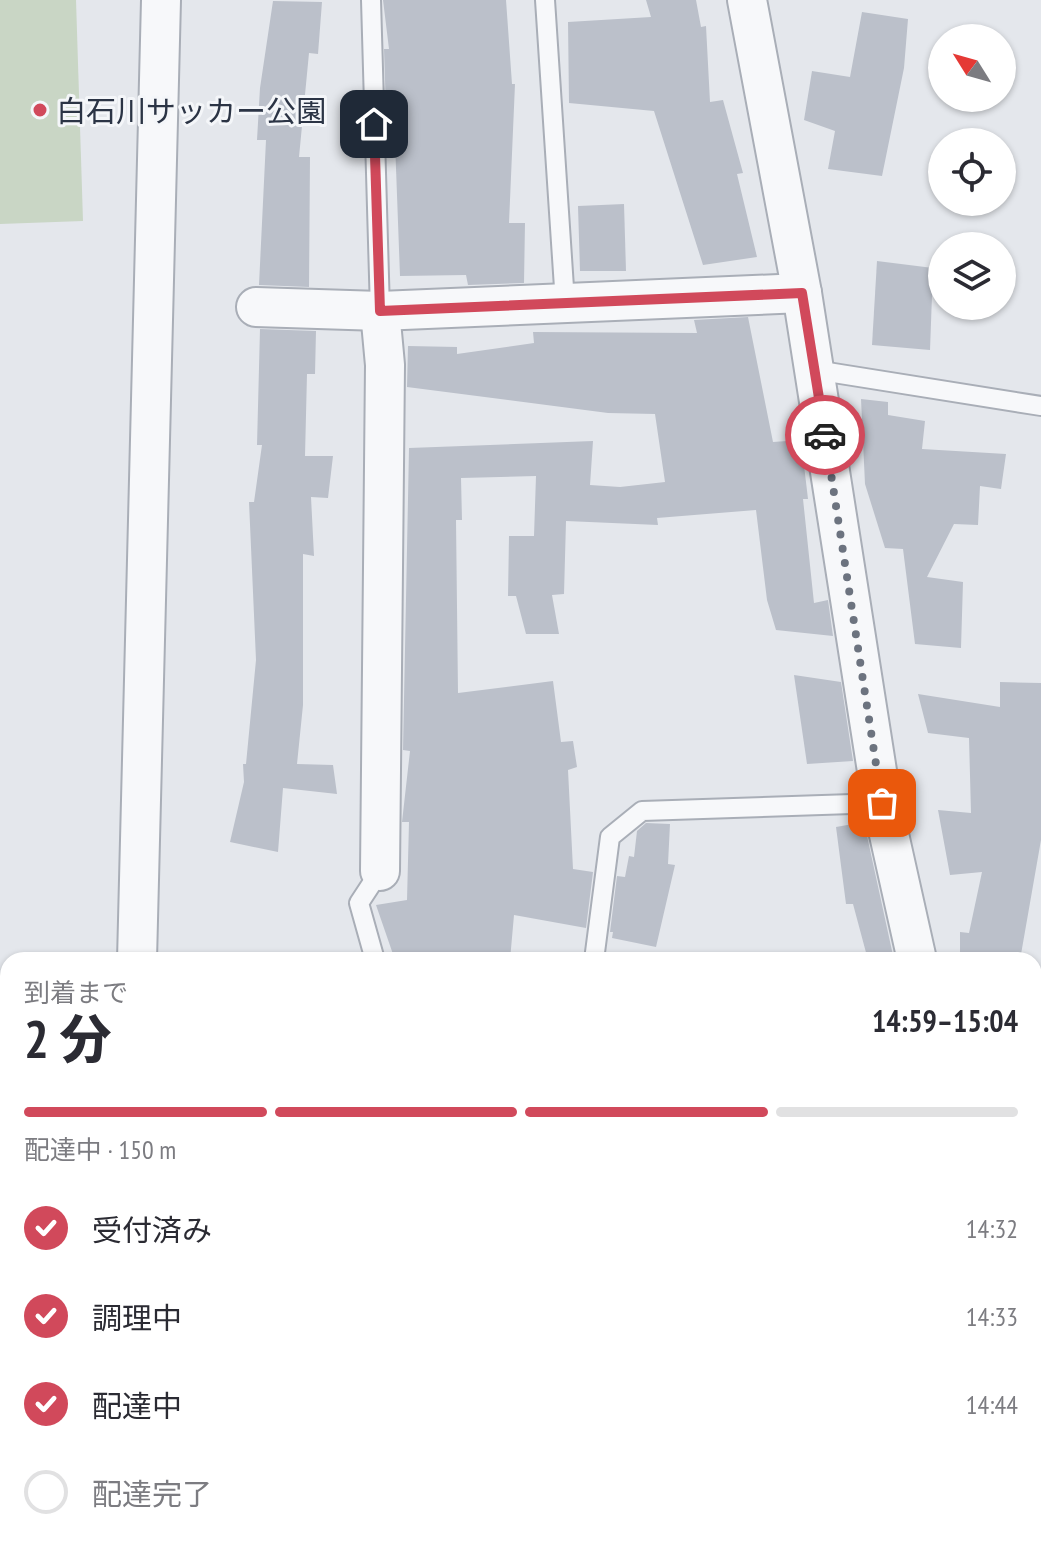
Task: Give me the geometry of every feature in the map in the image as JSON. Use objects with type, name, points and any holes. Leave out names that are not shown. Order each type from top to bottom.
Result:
[{"type":"street","points":[[137,952],[161,0]]},
{"type":"street","points":[[747,0],[815,370],[882,803],[915,952]]},
{"type":"street","points":[[256,307],[380,311],[802,293]]},
{"type":"street","points":[[380,311],[385,365],[380,871]]},
{"type":"lane","points":[[371,0],[380,311]]},
{"type":"lane","points":[[545,0],[565,303]]},
{"type":"lane","points":[[815,370],[1041,406]]},
{"type":"lane","points":[[595,952],[610,837],[642,811],[882,803]]},
{"type":"lane","points":[[373,952],[359,903],[380,871]]},
{"type":"green space","name":"白石川サッカー公園","points":[[0,0],[76,0],[83,221],[0,224]]},
{"type":"building","points":[[383,0],[506,0],[512,84],[515,84],[509,223],[525,223],[524,283],[468,285],[466,275],[400,276],[395,141],[387,141],[384,49],[389,49]]},
{"type":"building","points":[[646,0],[696,0],[701,27],[706,26],[710,102],[723,100],[743,173],[737,174],[757,257],[703,265],[654,111],[569,103],[568,22],[651,17]]},
{"type":"building","points":[[273,1],[322,2],[318,54],[309,53],[299,157],[310,157],[309,287],[259,285],[266,140],[257,140],[260,88]]},
{"type":"building","points":[[862,12],[908,19],[904,68],[882,176],[828,169],[835,131],[804,120],[812,71],[850,77]]},
{"type":"building","points":[[624,204],[626,271],[580,271],[578,206]]},
{"type":"building","points":[[877,261],[928,267],[930,350],[872,345]]},
{"type":"building","points":[[748,317],[773,442],[801,440],[808,499],[803,499],[814,603],[828,600],[833,636],[776,630],[767,600],[756,510],[657,518],[658,525],[566,521],[564,594],[552,595],[559,634],[526,634],[516,596],[508,596],[509,536],[534,536],[536,476],[461,478],[462,520],[456,520],[458,693],[553,681],[561,742],[573,741],[577,767],[568,770],[573,869],[593,872],[586,928],[514,915],[511,952],[392,952],[376,905],[407,900],[409,822],[402,822],[410,751],[403,750],[409,448],[593,441],[590,485],[620,487],[665,482],[655,414],[608,413],[407,387],[408,346],[457,347],[457,354],[534,343],[533,332],[697,333],[694,320]]},
{"type":"building","points":[[260,329],[316,331],[315,374],[307,374],[305,456],[333,456],[328,498],[311,497],[314,556],[303,554],[303,705],[297,764],[333,765],[337,794],[283,788],[278,852],[230,842],[244,782],[243,764],[246,764],[256,660],[249,502],[254,502],[262,445],[257,445]]},
{"type":"building","points":[[861,399],[888,402],[888,415],[925,421],[922,449],[1006,454],[1001,489],[980,486],[978,525],[954,524],[927,577],[963,582],[961,648],[915,644],[903,549],[885,548],[865,484]]},
{"type":"building","points":[[794,675],[841,682],[853,761],[807,764]]},
{"type":"building","points":[[1000,682],[1041,683],[1041,840],[1021,952],[960,952],[960,932],[969,933],[982,872],[950,875],[938,810],[971,813],[969,738],[928,733],[918,694],[1000,707]]},
{"type":"building","points":[[864,822],[892,952],[866,952],[853,904],[846,904],[836,827]]},
{"type":"building","points":[[646,823],[670,824],[668,864],[675,865],[656,947],[612,938],[613,932],[610,932],[617,876],[625,877],[629,856],[634,857],[637,831]]},
{"type":"way so far","points":[[825,435],[882,803]]},
{"type":"place","name":"白石川サッカー公園","points":[[40,110]]},
{"type":"route","points":[[374,124],[380,311],[802,293],[825,435]]}]
